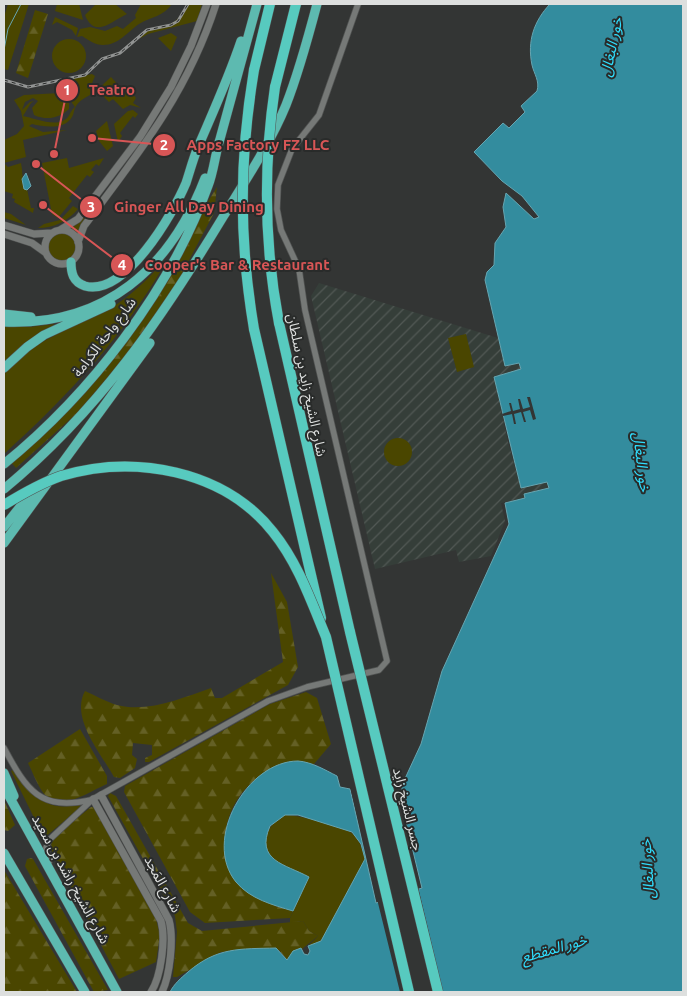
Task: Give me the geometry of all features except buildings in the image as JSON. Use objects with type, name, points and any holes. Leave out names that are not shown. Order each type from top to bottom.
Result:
[{"type":"highway","points":[[4,368],[36,340],[58,327],[104,309],[150,270],[180,231],[217,150],[257,4]]},
{"type":"highway","points":[[71,262],[71,271],[77,282],[90,287],[99,286],[126,272],[143,253],[167,217],[185,184],[257,4]]},
{"type":"highway","points":[[270,4],[254,70],[247,113],[242,165],[242,234],[247,286],[254,329],[409,992]]},
{"type":"highway","name":"شارع الشيخ زايد بن سلطان","points":[[296,4],[275,87],[266,174],[266,218],[270,271],[294,396],[350,632]]},
{"type":"highway","points":[[4,489],[76,423],[99,397],[143,343],[185,280],[273,130],[294,83],[317,4]]},
{"type":"highway","points":[[309,33],[323,4]]},
{"type":"highway","name":"شارع واحة الكرامة","points":[[6,462],[63,409],[134,323],[165,275],[188,234],[209,185],[217,150]]},
{"type":"highway","points":[[4,543],[155,335],[179,297],[185,280]]},
{"type":"highway","points":[[4,322],[49,321],[83,311],[108,300],[133,284]]},
{"type":"highway","points":[[4,314],[49,316],[83,311]]},
{"type":"highway","points":[[4,526],[65,452],[78,441]]},
{"type":"highway","points":[[4,505],[37,486],[80,471],[131,467],[154,468],[194,476],[212,484],[246,506],[272,530],[288,553],[304,583],[326,637]]},
{"type":"highway","name":"جسر الشيخ زايد","points":[[350,632],[438,992]]},
{"type":"highway","points":[[4,773],[41,852]]},
{"type":"highway","name":"شارع الشيخ راشد بن سعيد","points":[[4,787],[115,988]]},
{"type":"highway","points":[[4,853],[85,992]]},
{"type":"street","points":[[4,225],[34,234],[52,233],[78,219],[159,108],[191,46],[207,4]]},
{"type":"street","points":[[4,234],[32,244],[46,253],[56,264],[71,262],[78,253],[78,242],[84,226],[168,111],[199,50],[216,4]]},
{"type":"street","points":[[4,748],[14,768],[43,800],[58,804],[71,804],[93,799],[101,795],[268,700],[307,687],[379,670],[387,661],[305,310],[299,269],[286,244],[278,209],[278,185],[284,165],[292,149],[319,116],[358,4]]},
{"type":"street","points":[[60,230],[71,233],[78,242]]},
{"type":"street","points":[[46,253],[45,244],[52,233]]},
{"type":"street","name":"شارع المَجد","points":[[101,795],[169,920],[171,941],[166,982],[162,992]]},
{"type":"street","points":[[52,874],[46,848],[48,840],[93,799]]},
{"type":"street","name":"شارع المَجد","points":[[93,799],[161,921],[163,942],[156,981],[151,992]]},
{"type":"shaded area","points":[[319,283],[498,338],[505,366],[519,363],[521,369],[508,373],[498,395],[508,442],[521,488],[547,481],[550,488],[524,494],[525,498],[501,503],[505,521],[491,556],[459,562],[456,550],[375,569],[311,296]]},
{"type":"green space","points":[[8,4],[29,4],[8,70],[4,69],[4,17]]},
{"type":"green space","points":[[57,4],[79,4],[83,20],[55,11]]},
{"type":"green space","points":[[96,4],[115,4],[127,14],[105,26],[94,26],[85,15]]},
{"type":"green space","points":[[141,4],[172,4],[165,11],[139,24],[114,43],[100,45],[82,36],[77,37],[80,29],[90,27],[105,31],[117,26],[123,29],[136,18],[135,15]]},
{"type":"green space","points":[[188,4],[202,4],[197,21],[148,34],[141,38],[139,36],[176,20]]},
{"type":"green space","points":[[35,10],[48,14],[28,78],[16,73]]},
{"type":"green space","points":[[55,17],[78,28],[76,36],[72,30],[57,22],[52,25]]},
{"type":"green space","points":[[171,33],[177,37],[171,51],[158,38]]},
{"type":"green space","points":[[69,39],[81,44],[86,56],[81,68],[69,73],[57,68],[52,56],[57,44]]},
{"type":"green space","points":[[92,74],[95,76],[90,88],[97,90],[75,107],[65,93],[73,93],[71,79]]},
{"type":"green space","points":[[111,77],[122,89],[126,86],[136,98],[133,103],[141,108],[130,105],[123,109],[113,99],[109,102],[97,90]]},
{"type":"green space","points":[[60,93],[69,100],[69,109],[61,115],[53,118],[44,118],[34,115],[32,108],[38,101],[33,98],[25,102],[22,110],[30,102],[34,101],[23,116],[53,122],[64,120],[75,107],[73,116],[64,124],[59,126],[42,126],[32,124],[29,126],[43,132],[67,130],[23,140],[26,157],[4,163],[4,140],[17,134],[24,126],[21,111],[14,100],[24,95]]},
{"type":"green space","points":[[133,110],[138,114],[135,118],[133,116],[120,133],[122,136],[118,142],[114,124],[128,111]]},
{"type":"green space","points":[[107,121],[113,146],[107,151],[99,141],[96,131]]},
{"type":"green space","points":[[67,158],[69,168],[104,158],[99,166],[96,164],[91,170],[94,172],[90,177],[87,175],[69,198],[72,201],[58,218],[52,214],[42,163]]},
{"type":"green space","points":[[4,163],[8,167],[21,163],[24,189],[27,189],[31,208],[34,208],[33,213],[14,202],[13,194],[4,191]]},
{"type":"green space","points":[[217,187],[214,213],[177,283],[135,345],[77,413],[16,468],[8,459],[63,411],[139,321],[196,227],[204,208]]},
{"type":"green space","points":[[95,201],[98,204],[77,234],[71,228],[79,223]]},
{"type":"green space","points":[[73,206],[78,209],[70,217],[50,227],[38,228],[44,224],[60,220]]},
{"type":"green space","points":[[4,212],[11,214],[26,225],[4,218]]},
{"type":"green space","points":[[62,233],[73,237],[77,248],[73,259],[62,263],[51,259],[47,248],[51,237]]},
{"type":"green space","points":[[164,261],[166,262],[149,289],[113,340],[72,388],[4,454],[4,373],[27,352],[53,336],[117,304],[138,287]]},
{"type":"green space","points":[[55,324],[29,341],[4,362],[4,325],[29,327]]},
{"type":"green space","points":[[466,334],[474,367],[457,372],[448,338]]},
{"type":"green space","points":[[398,438],[408,442],[412,452],[408,462],[398,466],[388,462],[384,452],[388,442]]},
{"type":"green space","points":[[271,573],[287,602],[298,667],[288,685],[149,762],[145,762],[145,758],[152,755],[152,745],[133,743],[132,755],[137,759],[135,768],[120,778],[114,777],[84,724],[81,701],[85,691],[113,704],[129,707],[153,706],[211,688],[215,698],[222,698],[283,662]]},
{"type":"green space","points":[[306,692],[317,698],[331,744],[314,764],[284,765],[270,770],[257,778],[237,800],[230,814],[225,834],[228,868],[275,906],[293,911],[290,918],[205,923],[190,912],[124,792],[125,786],[270,704]]},
{"type":"green space","points":[[80,729],[107,776],[107,784],[68,801],[52,800],[42,792],[28,763]]},
{"type":"green space","points":[[13,770],[34,793],[48,803],[57,806],[79,804],[81,807],[44,838],[11,771]]},
{"type":"green space","points":[[110,793],[116,796],[188,923],[202,931],[303,921],[309,931],[318,936],[302,949],[298,949],[287,960],[279,950],[221,952],[177,977],[173,977],[177,932],[175,916],[108,796]]},
{"type":"green space","points":[[4,800],[15,825],[8,831],[4,830]]},
{"type":"green space","points":[[91,807],[94,807],[156,919],[160,935],[156,962],[119,979],[52,852],[51,842],[55,836]]},
{"type":"green space","points":[[285,815],[321,821],[349,831],[359,843],[365,859],[321,941],[308,946],[318,936],[309,931],[303,921],[290,923],[290,918],[309,877],[288,869],[277,862],[267,850],[266,836],[269,830],[278,819]]},
{"type":"green space","points":[[31,858],[108,990],[94,992],[25,866],[27,859]]},
{"type":"green space","points":[[4,870],[77,992],[4,992]]},
{"type":"water","points":[[550,4],[683,4],[683,992],[170,992],[188,972],[199,964],[209,958],[229,951],[276,948],[287,960],[293,951],[301,948],[304,954],[308,955],[310,951],[308,946],[321,941],[365,859],[361,844],[352,832],[298,815],[285,815],[270,826],[266,838],[266,847],[269,854],[275,860],[309,877],[293,911],[255,897],[236,882],[227,865],[224,845],[227,825],[235,806],[247,788],[262,774],[279,764],[298,761],[313,765],[337,776],[340,787],[350,789],[376,903],[422,888],[402,806],[402,785],[421,744],[442,671],[509,524],[505,503],[525,498],[524,494],[549,488],[547,482],[521,488],[494,377],[521,369],[519,363],[505,366],[485,280],[487,272],[494,265],[495,243],[506,227],[503,207],[506,193],[534,219],[539,217],[522,196],[502,181],[474,152],[503,123],[509,128],[525,112],[521,106],[537,91],[538,87],[530,48],[531,40],[536,24]]},
{"type":"water","points":[[26,173],[31,186],[27,190],[24,189],[22,179]]},
{"type":"pier","points":[[527,397],[530,397],[536,419],[533,420],[530,410],[523,412],[526,422],[524,422],[521,412],[514,414],[516,424],[514,424],[512,414],[503,416],[502,414],[511,411],[509,403],[511,403],[513,411],[520,409],[518,399],[520,399],[523,409],[530,407]]},
{"type":"pier","points":[[350,787],[353,789],[376,892]]},
{"type":"pier","points":[[418,887],[443,992],[400,992],[377,899]]},
{"type":"waterway","points":[[4,50],[8,29],[21,4]]},
{"type":"railway","points":[[4,80],[28,87],[85,75],[102,59],[120,53],[147,30],[171,25],[178,21],[188,4]]},
{"type":"place","name":"Apps Factory FZ LLC","points":[[92,138]]},
{"type":"place","name":"Teatro","points":[[54,154]]},
{"type":"place","name":"Ginger All Day Dining","points":[[36,164]]},
{"type":"place","name":"Cooper's Bar & Restaurant","points":[[43,205]]},
{"type":"water label","name":"خور البغال","points":[[611,47]]},
{"type":"water label","name":"خور البغال","points":[[642,462]]},
{"type":"water label","name":"خور البغال","points":[[647,869]]},
{"type":"water label","name":"خور المقطع","points":[[554,948]]}]
